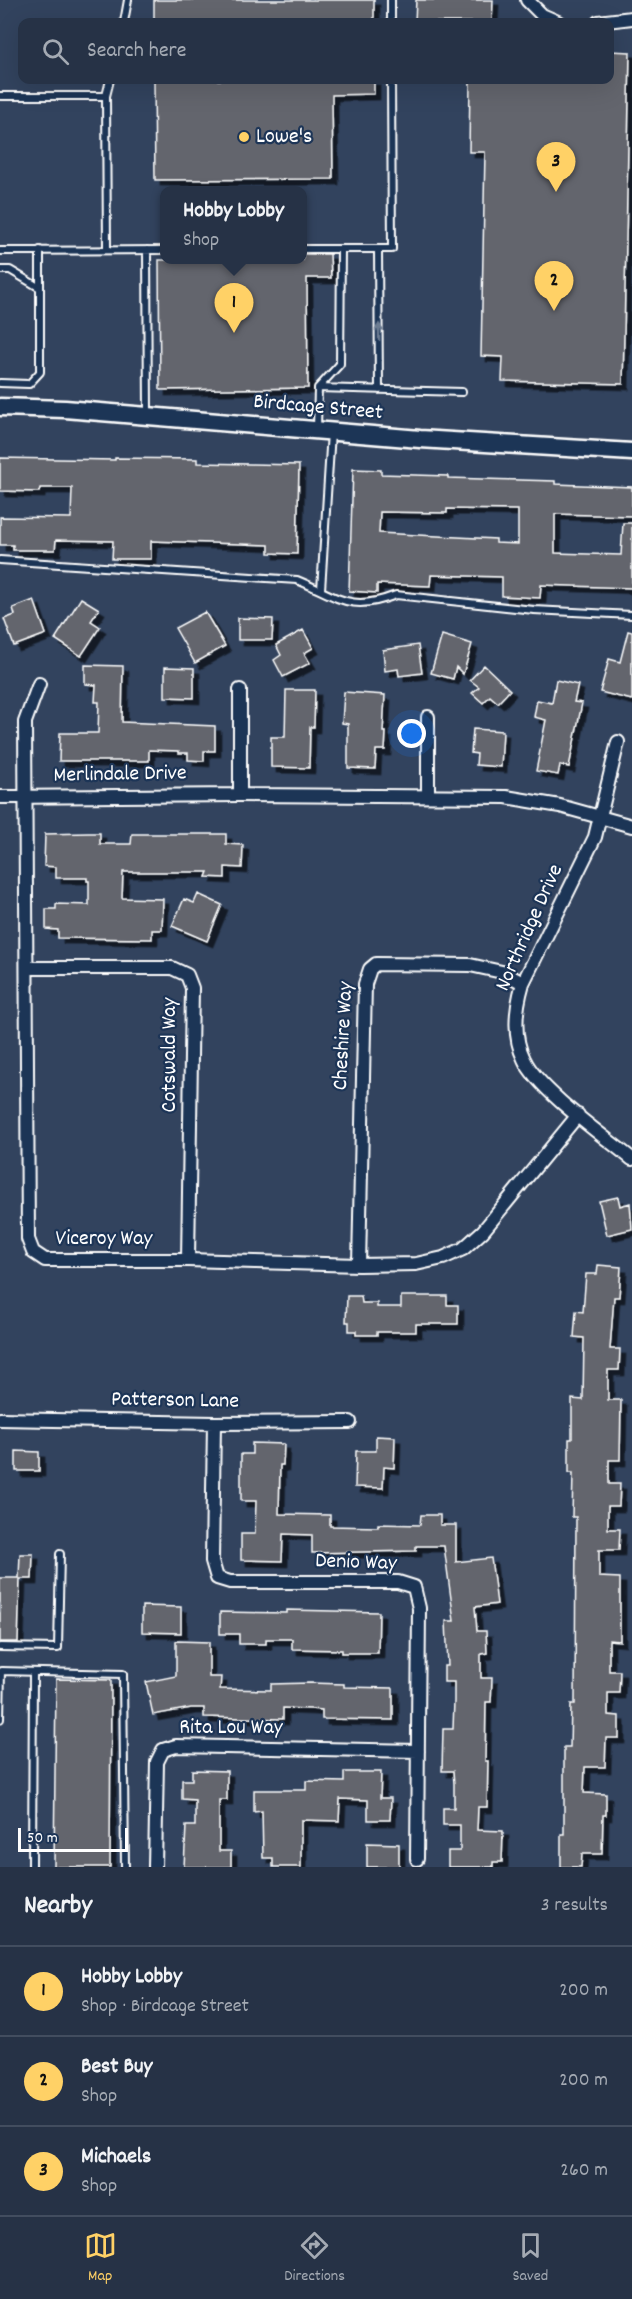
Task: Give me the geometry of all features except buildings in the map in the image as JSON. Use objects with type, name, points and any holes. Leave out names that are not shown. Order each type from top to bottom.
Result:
[{"type":"street","points":[[527,0],[542,15],[549,18]]},
{"type":"street","points":[[614,20],[632,18]]},
{"type":"street","name":"Birdcage Street","points":[[0,407],[65,409],[324,431],[632,452]]},
{"type":"street","name":"Viceroy Way","points":[[39,684],[25,722],[24,797],[28,1239],[33,1252],[45,1260],[189,1260],[359,1265],[416,1263],[443,1258],[463,1249],[483,1232],[578,1115]]},
{"type":"street","points":[[240,690],[240,795]]},
{"type":"street","points":[[428,717],[428,795]]},
{"type":"street","name":"Northridge Drive","points":[[618,742],[594,837],[524,982],[518,1001],[516,1020],[524,1060],[536,1078],[632,1159]]},
{"type":"street","name":"Merlindale Drive","points":[[0,797],[240,795],[506,797],[560,806],[632,826]]},
{"type":"street","name":"Cheshire Way","points":[[359,1265],[365,984],[370,969],[376,964],[470,965],[502,972],[524,982]]},
{"type":"street","name":"Cotswald Way","points":[[27,968],[172,968],[187,975],[192,988],[189,1260]]},
{"type":"street","name":"Patterson Lane","points":[[0,1419],[214,1423],[350,1422]]},
{"type":"street","name":"Denio Way","points":[[214,1423],[212,1561],[217,1578],[230,1582],[398,1582],[414,1587],[419,1608],[417,1859]]},
{"type":"street","name":"Rita Lou Way","points":[[155,1867],[157,1762],[163,1750],[176,1746],[418,1751]]},
{"type":"lane","points":[[124,18],[128,0]]},
{"type":"lane","points":[[391,0],[391,18]]},
{"type":"lane","points":[[107,250],[106,96],[109,84]]},
{"type":"lane","points":[[307,249],[392,249],[391,84]]},
{"type":"lane","points":[[0,96],[106,96]]},
{"type":"lane","points":[[318,388],[340,364],[341,249]]},
{"type":"lane","points":[[378,249],[379,390]]},
{"type":"lane","points":[[0,383],[28,384],[40,372],[40,250]]},
{"type":"lane","points":[[147,250],[148,416]]},
{"type":"lane","points":[[0,251],[160,250]]},
{"type":"lane","points":[[0,270],[10,270],[40,288]]},
{"type":"lane","points":[[318,388],[462,392]]},
{"type":"lane","points":[[318,388],[324,431],[321,590]]},
{"type":"lane","points":[[0,560],[297,580],[337,600],[359,604],[380,601],[396,595],[534,610],[632,615]]},
{"type":"lane","points":[[0,1647],[58,1648],[60,1554]]},
{"type":"lane","points":[[0,1719],[2,1671],[123,1674],[125,1867]]},
{"type":"lane","points":[[32,1867],[33,1672]]},
{"type":"place","name":"Lowe's","points":[[244,137]]},
{"type":"place","name":"Michaels","points":[[556,192]]},
{"type":"place","name":"Best Buy","points":[[554,311]]},
{"type":"place","name":"Hobby Lobby","points":[[234,333]]}]
